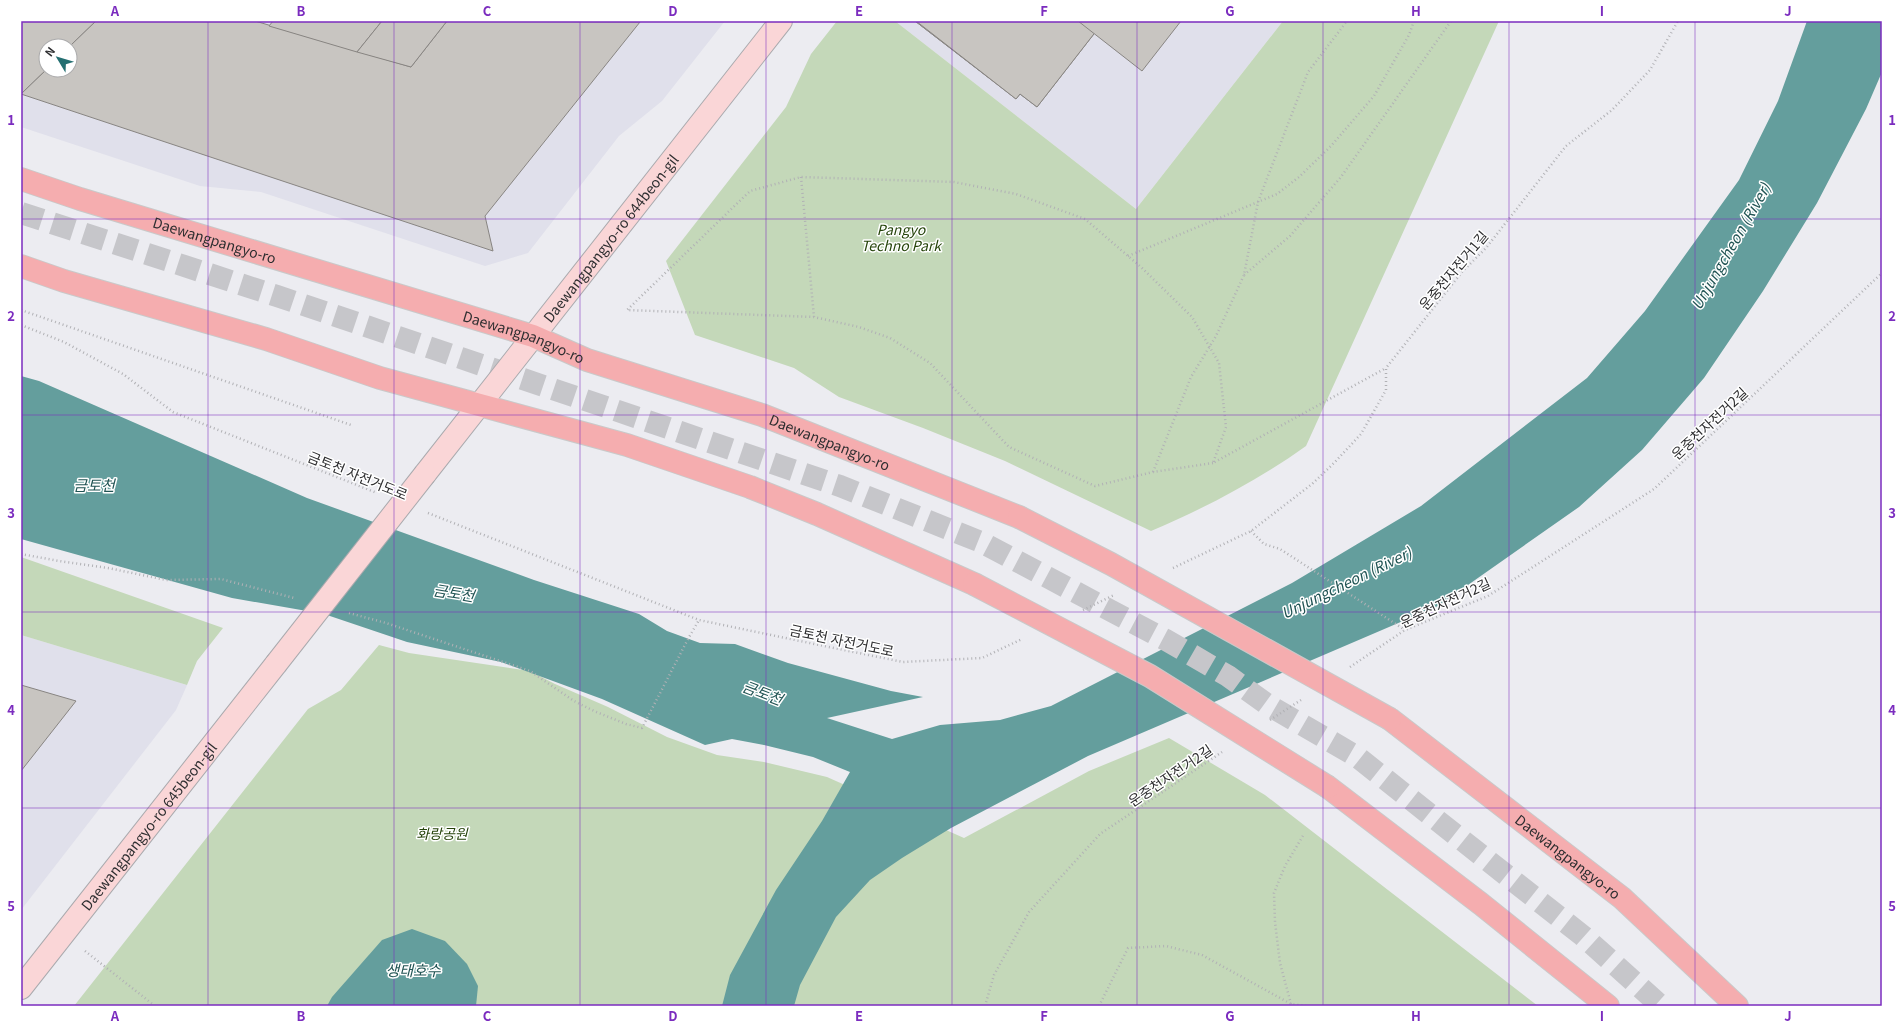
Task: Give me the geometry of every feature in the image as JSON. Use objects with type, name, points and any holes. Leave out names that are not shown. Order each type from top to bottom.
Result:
[{"type":"main road","name":"Daewangpangyo-ro","points":[[21,179],[80,199],[533,336],[587,360],[762,415],[1018,517],[1111,564],[1390,719],[1622,898],[1737,1006]]},
{"type":"main road","points":[[21,266],[64,281],[266,339],[380,378],[627,445],[742,485],[817,514],[974,584],[1150,676],[1328,787],[1480,904],[1608,1006]]},
{"type":"street","name":"Daewangpangyo-ro 644beon-gil","points":[[425,474],[780,21]]},
{"type":"street","name":"Daewangpangyo-ro 645beon-gil","points":[[21,988],[425,474]]},
{"type":"path","points":[[1153,472],[1191,377],[1216,336],[1244,275],[1258,202],[1308,72],[1347,21]]},
{"type":"path","points":[[1128,256],[1277,194],[1299,177],[1331,146],[1374,96],[1409,35],[1414,21]]},
{"type":"path","points":[[1244,275],[1290,236],[1341,178],[1451,21]]},
{"type":"path","name":"운중천자전거1길","points":[[1386,368],[1462,272],[1486,248],[1566,146],[1612,110],[1650,70],[1678,21]]},
{"type":"path","points":[[1213,463],[1226,427],[1219,363],[1192,317],[1128,256],[1085,219],[1016,194],[954,182],[801,177],[750,191],[627,310],[814,317],[859,327],[890,338],[930,363],[1010,447],[1095,486],[1153,472],[1213,463],[1386,368],[1386,390],[1361,434],[1312,484],[1251,531],[1264,544],[1280,549],[1405,630]]},
{"type":"path","points":[[801,177],[814,317]]},
{"type":"path","name":"운중천자전거2길","points":[[1346,670],[1405,630],[1488,596],[1654,489],[1882,274]]},
{"type":"path","points":[[21,310],[351,425]]},
{"type":"path","name":"금토천 자전거도로","points":[[21,325],[64,342],[123,374],[173,412],[380,494]]},
{"type":"path","name":"금토천 자전거도로","points":[[425,512],[699,620],[903,662],[982,658]]},
{"type":"path","points":[[642,728],[699,620]]},
{"type":"path","points":[[1266,723],[1306,696]]},
{"type":"path","name":"운중천자전거2길","points":[[985,1006],[994,975],[1029,912],[1100,834],[1226,750]]},
{"type":"path","points":[[1291,1004],[1280,964],[1275,922],[1274,893],[1285,866],[1304,834]]},
{"type":"path","points":[[64,934],[155,1006]]},
{"type":"path","points":[[1099,1006],[1128,948],[1166,946],[1202,955],[1291,1004],[1307,1006]]},
{"type":"shaded area","points":[[21,21],[725,21],[662,101],[619,136],[528,253],[485,266],[261,192],[200,186],[21,127]]},
{"type":"shaded area","points":[[895,21],[1283,21],[1136,209]]},
{"type":"shaded area","points":[[21,635],[187,685],[176,710],[21,910]]},
{"type":"green space","name":"Pangyo Techno Park","points":[[837,21],[895,21],[1136,209],[1283,21],[1499,21],[1306,446],[1269,471],[1231,493],[1192,513],[1151,531],[1005,461],[923,428],[839,397],[794,368],[695,335],[666,261],[786,107],[811,54]]},
{"type":"green space","points":[[21,557],[223,628],[197,661],[187,685],[21,635]]},
{"type":"green space","name":"화랑공원","points":[[379,645],[409,653],[530,671],[555,684],[608,707],[667,737],[717,755],[764,762],[827,777],[964,838],[1089,771],[1169,738],[1265,795],[1538,1006],[74,1006],[308,709],[341,690]]},
{"type":"water","points":[[1807,21],[1882,21],[1882,72],[1866,109],[1817,203],[1763,291],[1704,378],[1642,450],[1579,507],[1438,606],[1088,756],[951,828],[902,858],[870,880],[836,917],[800,985],[794,1006],[722,1006],[730,975],[776,890],[822,821],[850,772],[813,757],[732,739],[705,745],[602,699],[501,662],[407,642],[324,614],[232,598],[21,539],[21,376],[39,381],[307,498],[534,580],[639,614],[667,631],[700,643],[735,644],[788,663],[891,691],[923,697],[827,718],[892,739],[940,725],[1000,720],[1051,706],[1292,583],[1421,506],[1587,378],[1645,311],[1739,180],[1778,101]]},
{"type":"water","name":"생태호수","points":[[412,929],[445,941],[467,964],[478,986],[476,1006],[327,1006],[332,997],[382,940]]},
{"type":"building","points":[[21,21],[96,21],[78,38],[38,38],[38,78],[21,94]]},
{"type":"building","points":[[96,21],[255,21],[411,67],[447,21],[640,22],[485,216],[493,251],[21,94],[38,78],[78,78],[78,38]]},
{"type":"building","points":[[273,21],[382,21],[357,52],[269,26]]},
{"type":"building","points":[[382,21],[447,21],[411,67],[357,52]]},
{"type":"building","points":[[915,21],[1104,21],[1037,107],[1020,94],[1016,99]]},
{"type":"building","points":[[915,21],[972,21],[1009,50],[988,77]]},
{"type":"building","points":[[916,21],[1104,21],[1037,107],[1020,94],[1016,99]]},
{"type":"building","points":[[1078,21],[1181,21],[1142,71]]},
{"type":"building","points":[[21,685],[76,701],[21,771]]},
{"type":"tunnel","points":[[21,213],[277,296],[840,486],[981,542],[1166,640],[1228,676],[1268,705],[1356,756],[1583,936],[1661,1006]]},
{"type":"water label","name":"Unjungcheon (River)","points":[[1730,246]]},
{"type":"water label","name":"금토천","points":[[94,484]]},
{"type":"water label","name":"Unjungcheon (River)","points":[[1346,582]]},
{"type":"water label","name":"금토천","points":[[454,592]]},
{"type":"water label","name":"금토천","points":[[763,692]]}]
